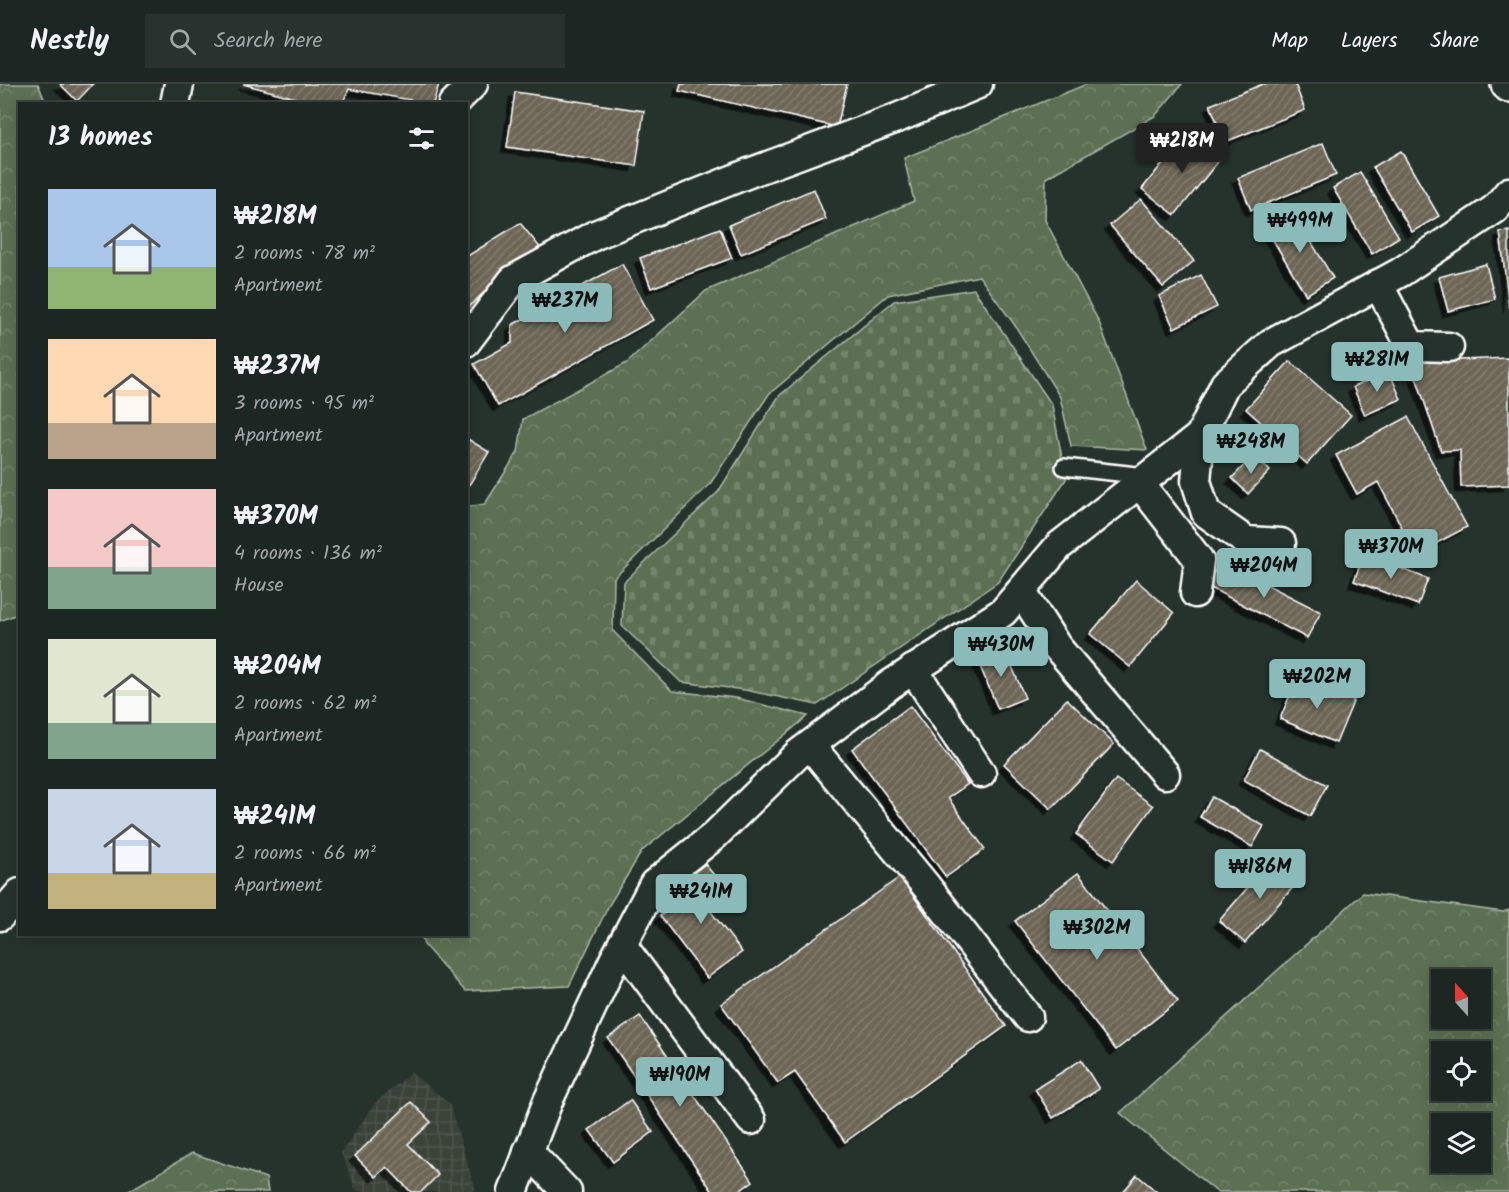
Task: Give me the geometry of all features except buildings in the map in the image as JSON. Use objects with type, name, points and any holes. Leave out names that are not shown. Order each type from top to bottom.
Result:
[{"type":"street","points":[[175,102],[179,84]]},
{"type":"street","points":[[455,102],[472,84]]},
{"type":"street","points":[[468,339],[513,280],[595,234],[978,84]]},
{"type":"street","points":[[1281,543],[1246,541],[1206,513],[1196,481],[1200,436],[1225,384],[1271,343],[1401,272],[1495,209],[1509,192]]},
{"type":"street","points":[[1378,284],[1412,346],[1449,347]]},
{"type":"street","points":[[513,1192],[548,1101],[622,945],[654,884],[714,836],[798,754],[891,684],[1003,612],[1059,546],[1200,436]]},
{"type":"street","points":[[1145,481],[1200,560],[1195,593]]},
{"type":"street","points":[[1021,591],[1057,647],[1165,774]]},
{"type":"street","points":[[913,669],[981,773]]},
{"type":"street","points":[[810,745],[927,887],[1028,1017]]},
{"type":"street","points":[[0,916],[18,895]]},
{"type":"street","points":[[622,945],[751,1120]]},
{"type":"street","points":[[528,1151],[567,1192]]},
{"type":"lane","points":[[1064,467],[1145,481]]},
{"type":"shaded area","points":[[411,1073],[449,1103],[475,1188],[473,1192],[365,1192],[356,1190],[341,1153],[375,1103]]},
{"type":"green space","points":[[0,84],[38,84],[46,102],[18,102],[18,614],[0,621]]},
{"type":"green space","points":[[1087,84],[1182,84],[1155,116],[1046,178],[1045,220],[1099,322],[1147,450],[1071,446],[1060,397],[1014,324],[979,276],[888,295],[769,394],[710,484],[614,578],[613,631],[672,691],[736,698],[808,716],[642,851],[609,905],[569,986],[465,991],[424,945],[421,936],[468,936],[468,507],[485,504],[518,452],[523,419],[627,363],[706,291],[914,201],[904,158]]},
{"type":"green space","points":[[974,289],[1052,405],[1066,479],[998,582],[817,705],[745,690],[681,682],[622,626],[624,582],[718,492],[779,396],[894,301]]},
{"type":"green space","points":[[1363,893],[1503,912],[1509,910],[1509,1192],[1217,1192],[1120,1113]]},
{"type":"green space","points":[[192,1153],[266,1178],[268,1192],[127,1192]]}]
